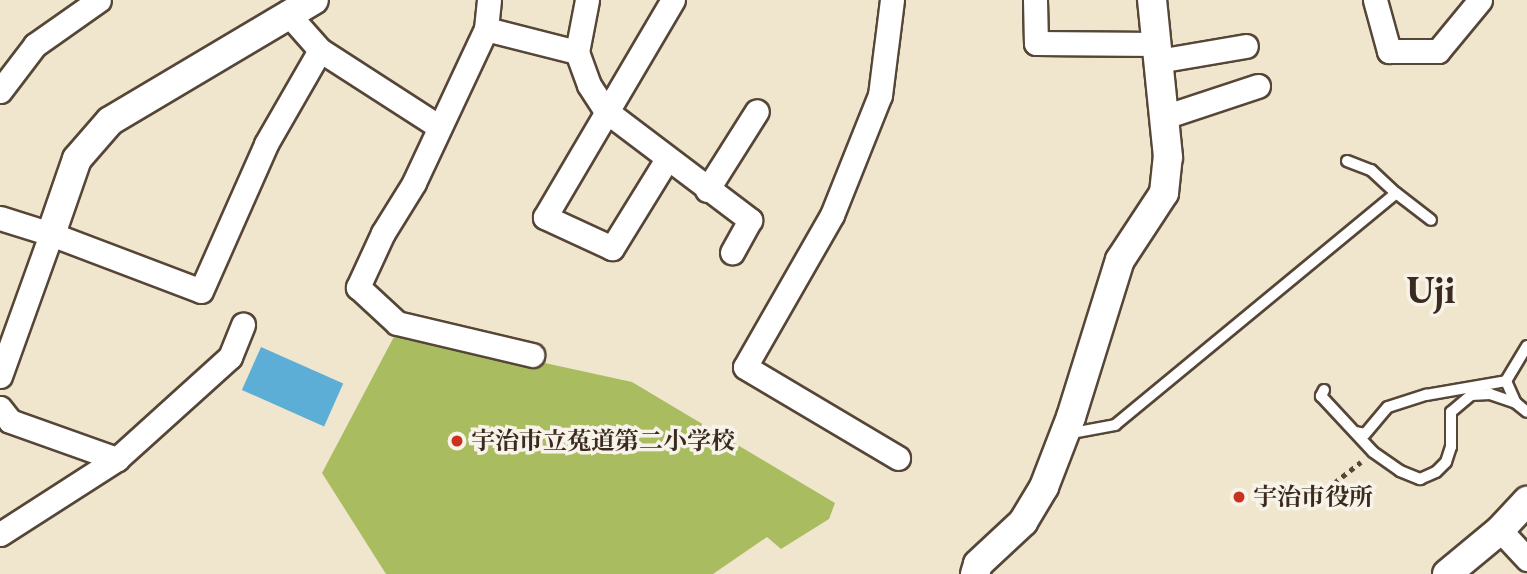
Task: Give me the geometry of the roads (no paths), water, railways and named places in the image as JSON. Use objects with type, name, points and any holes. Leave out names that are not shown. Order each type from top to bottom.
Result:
[{"type":"street","points":[[4,80],[35,45],[99,0]]},
{"type":"street","points":[[0,376],[77,159],[110,121],[314,0]]},
{"type":"street","points":[[489,0],[486,29],[438,126],[414,183],[383,233],[359,287],[397,323],[532,355]]},
{"type":"street","points":[[587,0],[577,52],[589,85],[606,111],[750,220],[732,252]]},
{"type":"street","points":[[667,159],[611,248],[545,217],[674,0]]},
{"type":"street","points":[[892,0],[880,95],[832,215],[745,367],[898,458]]},
{"type":"street","points":[[1035,0],[1036,43],[1157,52],[1246,46]]},
{"type":"street","points":[[975,574],[978,564],[1023,522],[1044,487],[1064,435],[1120,260],[1164,193],[1168,157],[1152,0]]},
{"type":"street","points":[[1375,0],[1389,51],[1438,51],[1480,0]]},
{"type":"street","points":[[289,15],[320,50],[438,126]]},
{"type":"street","points":[[486,29],[577,52]]},
{"type":"street","points":[[0,218],[51,234],[201,291],[265,144],[320,50]]},
{"type":"street","points":[[1164,117],[1258,86]]},
{"type":"street","points":[[707,190],[757,111]]},
{"type":"street","points":[[0,534],[117,459],[230,357],[243,326]]},
{"type":"street","points":[[0,408],[10,421],[117,459]]},
{"type":"street","points":[[1447,574],[1500,530],[1527,501]]},
{"type":"street","points":[[1500,530],[1527,559]]},
{"type":"lane","points":[[1347,161],[1371,170],[1431,220]]},
{"type":"lane","points":[[1064,435],[1115,425],[1396,193]]},
{"type":"lane","points":[[1507,381],[1527,346]]},
{"type":"lane","points":[[1507,381],[1516,403]]},
{"type":"lane","points":[[1355,432],[1366,434],[1388,407],[1426,395],[1507,381]]},
{"type":"lane","points":[[1324,390],[1321,396],[1373,452],[1400,471],[1420,479],[1436,472],[1446,462],[1451,447],[1451,412],[1471,395],[1490,394],[1516,403],[1527,412]]},
{"type":"water","points":[[261,347],[343,384],[324,427],[242,390]]},
{"type":"place","name":"宇治市立菟道第二小学校","points":[[457,441]]},
{"type":"place","name":"宇治市役所","points":[[1239,497]]},
{"type":"district","name":"Uji","points":[[1431,290]]}]
